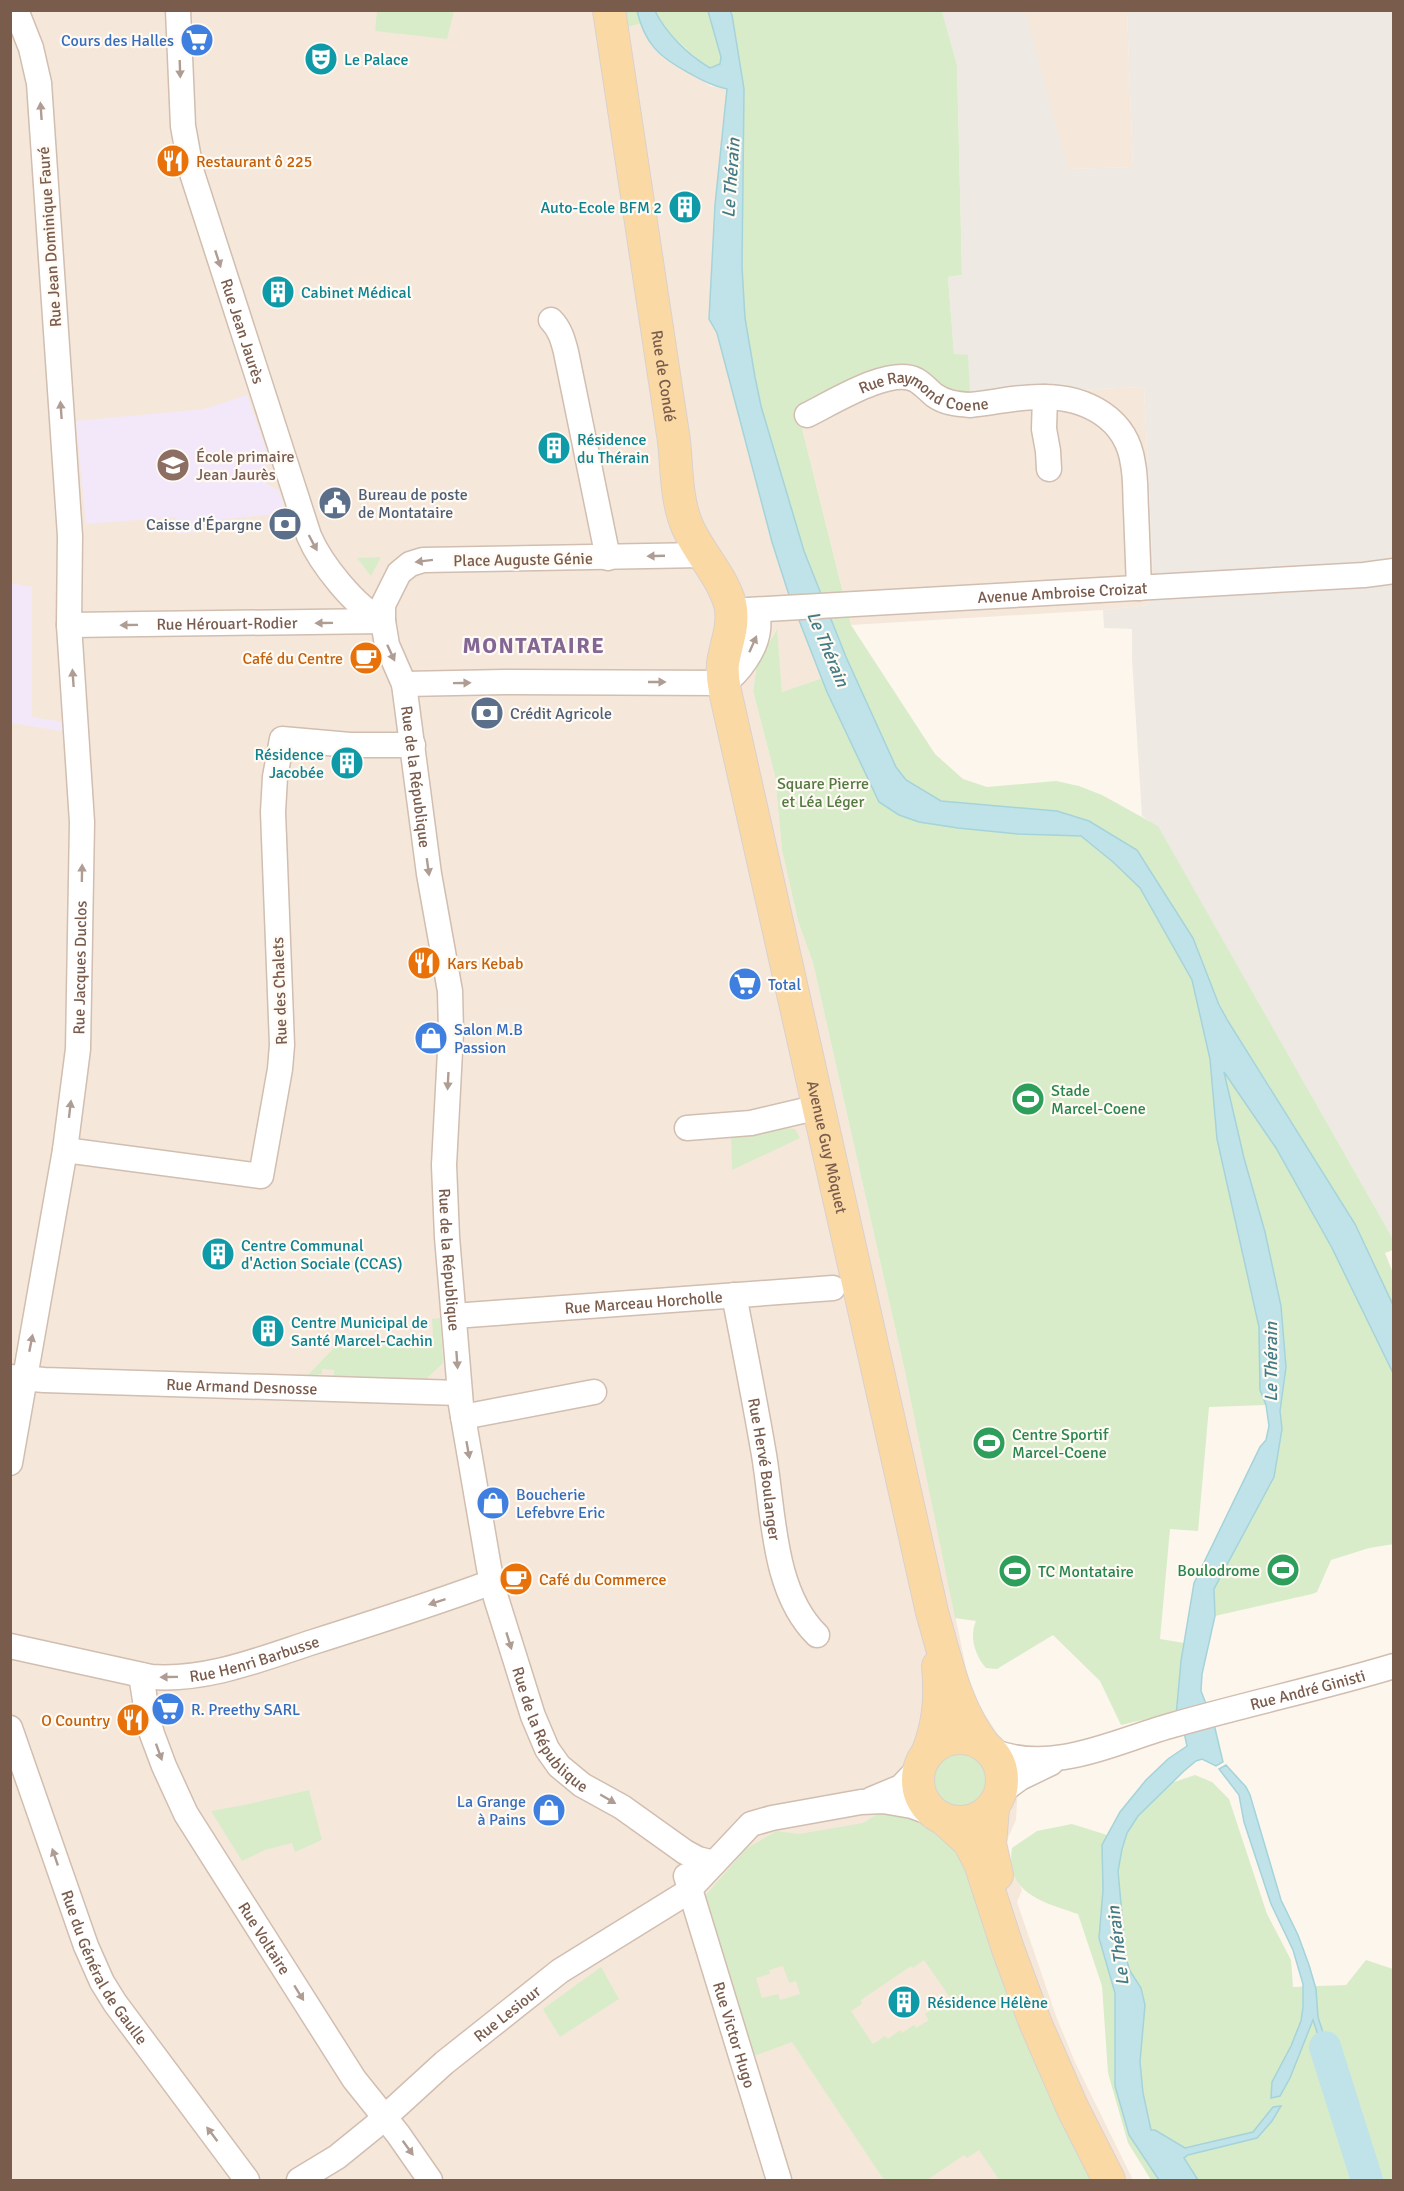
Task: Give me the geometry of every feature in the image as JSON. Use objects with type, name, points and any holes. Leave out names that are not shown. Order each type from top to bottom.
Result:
[{"type":"main road","name":"Rue de Condé","points":[[597,10],[616,59]]},
{"type":"main road","name":"Rue de Condé","points":[[609,10],[685,522],[723,587],[745,610],[731,627],[723,662],[724,683]]},
{"type":"main road","name":"Avenue Guy Môquet","points":[[724,683],[932,1611],[962,1704],[974,1731],[988,1748]]},
{"type":"main road","name":"Avenue Guy Môquet","points":[[924,1760],[936,1730],[940,1703],[932,1611]]},
{"type":"main road","points":[[1109,2181],[1073,2109],[1035,2022],[980,1863],[969,1842],[924,1802],[920,1791],[918,1779],[924,1760],[936,1745],[954,1738],[973,1739],[988,1748],[999,1762],[1002,1773],[990,1827],[991,1853],[1023,1954],[1065,2062],[1124,2181]]},
{"type":"main road","points":[[941,1817],[958,1822],[971,1821],[983,1816],[997,1800]]},
{"type":"street","name":"Rue Jean Jaurès","points":[[178,10],[183,126],[191,170],[309,536],[360,606],[383,621]]},
{"type":"street","name":"Rue Jean Dominique Fauré","points":[[13,11],[31,48],[39,83],[66,468]]},
{"type":"street","points":[[551,320],[561,333],[566,352],[608,558]]},
{"type":"street","name":"Rue Raymond Coene","points":[[807,415],[878,381],[894,377],[910,378],[939,399],[959,404],[970,405],[1045,397],[1077,401],[1096,409],[1112,421],[1124,437],[1133,464],[1139,588]]},
{"type":"street","points":[[1045,397],[1044,429],[1049,469]]},
{"type":"street","name":"Rue Jacques Duclos","points":[[10,1463],[17,1378],[65,1150],[79,1035],[82,811],[69,625],[70,536],[66,468]]},
{"type":"street","name":"Place Auguste Génie","points":[[383,621],[383,605],[395,579],[405,567],[416,561],[703,555]]},
{"type":"street","name":"Avenue Ambroise Croizat","points":[[745,610],[1364,575],[1394,571]]},
{"type":"street","name":"Rue Hérouart-Rodier","points":[[69,625],[383,621]]},
{"type":"street","name":"Rue de la République","points":[[383,621],[387,645],[404,684],[429,874],[451,1002],[444,1165],[447,1237],[459,1393],[492,1582],[533,1716],[552,1757],[573,1779],[622,1807],[692,1856],[714,1863]]},
{"type":"street","points":[[404,684],[724,683]]},
{"type":"street","name":"Rue des Chalets","points":[[65,1150],[261,1176],[282,1056],[273,801],[282,739],[350,745],[413,745]]},
{"type":"street","points":[[687,1128],[751,1123],[819,1107]]},
{"type":"street","name":"Rue Marceau Horcholle","points":[[454,1316],[833,1288]]},
{"type":"street","name":"Rue Hervé Boulanger","points":[[734,1295],[765,1459],[779,1559],[798,1610],[817,1635]]},
{"type":"street","name":"Rue Armand Desnosse","points":[[17,1378],[459,1393]]},
{"type":"street","points":[[463,1417],[594,1392]]},
{"type":"street","name":"Rue Henri Barbusse","points":[[10,1646],[141,1675],[162,1678],[204,1675],[363,1626],[492,1582]]},
{"type":"street","name":"Rue André Ginisti","points":[[1073,1755],[1172,1725],[1394,1666]]},
{"type":"street","name":"Rue Voltaire","points":[[141,1675],[152,1734],[181,1805],[361,2090],[399,2134],[430,2181]]},
{"type":"street","name":"Rue du Général de Gaulle","points":[[10,1728],[16,1761],[102,1982],[115,2003],[247,2181]]},
{"type":"street","points":[[988,1748],[1022,1760],[1073,1755]]},
{"type":"street","points":[[997,1800],[1036,1770],[1073,1755]]},
{"type":"street","points":[[690,1889],[740,1833],[756,1821],[861,1802],[889,1794],[901,1787],[924,1760]]},
{"type":"street","points":[[861,1802],[894,1802],[941,1817]]},
{"type":"street","name":"Rue de la République","points":[[662,1836],[678,1857],[690,1889]]},
{"type":"street","name":"Rue Lesiour","points":[[313,2181],[337,2157],[465,2046],[560,1971],[690,1889]]},
{"type":"street","name":"Rue Victor Hugo","points":[[690,1889],[779,2181]]},
{"type":"street","name":"Rue Lesiour","points":[[299,2181],[337,2157]]},
{"type":"shaded area","points":[[11,11],[619,11],[623,28],[640,24],[648,39],[695,76],[710,86],[727,89],[715,205],[709,319],[717,333],[772,542],[788,592],[822,678],[782,692],[776,630],[757,663],[753,691],[775,776],[782,850],[798,921],[813,963],[905,1372],[971,1692],[1019,1768],[1016,1820],[1006,1842],[1010,1862],[1022,1890],[1017,1902],[1056,2016],[1075,2062],[1133,2180],[11,2180]]},
{"type":"shaded area","points":[[942,11],[1025,11],[1068,169],[1133,167],[1127,11],[1393,11],[1393,1239],[1158,827],[1142,816],[1132,629],[1104,628],[1103,610],[1148,605],[1153,571],[1144,387],[970,394],[954,354],[948,277],[962,275],[957,65]]},
{"type":"shaded area","points":[[1025,11],[1127,11],[1133,167],[1067,169]]},
{"type":"shaded area","points":[[883,370],[970,394],[1144,387],[1153,571],[1148,605],[1103,610],[851,625],[797,408],[832,390]]},
{"type":"shaded area","name":"École primaire Jean Jaurès","points":[[247,395],[270,461],[263,470],[267,484],[279,491],[286,513],[202,521],[201,525],[196,525],[197,532],[177,534],[176,517],[86,524],[76,421],[204,409]]},
{"type":"shaded area","points":[[10,583],[32,587],[32,717],[68,723],[68,732],[11,723]]},
{"type":"green space","points":[[377,10],[454,11],[447,39],[375,31]]},
{"type":"green space","points":[[619,11],[637,11],[640,24],[623,28]]},
{"type":"green space","points":[[655,11],[708,11],[721,57],[720,64],[710,68],[703,64],[664,28]]},
{"type":"green space","points":[[730,11],[942,11],[957,65],[962,275],[948,277],[954,354],[968,355],[970,394],[955,393],[938,386],[832,390],[797,408],[851,625],[935,754],[963,779],[987,787],[1056,781],[1079,786],[1102,795],[1158,826],[1393,1239],[1393,1250],[1385,1253],[1393,1273],[1393,1305],[1355,1224],[1219,1005],[1193,938],[1137,850],[976,806],[941,801],[906,780],[896,767],[846,657],[804,551],[761,406],[745,318],[742,267],[744,89]]},
{"type":"green space","points":[[381,557],[371,576],[357,558]]},
{"type":"green space","name":"Stade Marcel-Coene","points":[[777,629],[782,692],[822,678],[879,802],[958,828],[1018,834],[1080,836],[1113,862],[1140,888],[1192,980],[1210,1059],[1217,1139],[1259,1327],[1260,1390],[1266,1405],[1209,1407],[1198,1531],[1170,1529],[1160,1639],[1184,1643],[1176,1712],[1121,1725],[1100,1681],[1053,1635],[997,1669],[986,1668],[974,1646],[973,1633],[976,1621],[955,1618],[905,1372],[813,963],[798,921],[782,850],[775,776],[753,691],[757,663]]},
{"type":"green space","points":[[1224,1071],[1276,1148],[1332,1248],[1393,1373],[1394,1544],[1369,1548],[1331,1560],[1317,1592],[1215,1616],[1214,1589],[1274,1477],[1282,1429],[1280,1411],[1286,1367],[1281,1306],[1265,1232],[1244,1158]]},
{"type":"green space","points":[[788,1128],[795,1129],[800,1138],[732,1170],[731,1137]]},
{"type":"green space","points":[[440,1318],[443,1363],[426,1379],[334,1376],[334,1370],[322,1369],[322,1374],[307,1376],[334,1348],[433,1337],[432,1319]]},
{"type":"green space","points":[[960,1748],[972,1750],[982,1757],[989,1767],[991,1779],[989,1791],[982,1801],[972,1808],[960,1810],[948,1808],[938,1801],[931,1791],[929,1779],[931,1767],[938,1757],[948,1750]]},
{"type":"green space","points":[[1195,1775],[1212,1782],[1229,1799],[1267,1914],[1291,1960],[1293,1987],[1346,1985],[1366,1960],[1393,1969],[1393,2180],[1151,2180],[1128,2143],[1108,2073],[1102,1986],[1078,1914],[1040,1900],[1021,1886],[1014,1876],[1011,1864],[1012,1848],[1037,1831],[1072,1824],[1107,1835],[1127,1833],[1138,1816],[1171,1783]]},
{"type":"green space","points":[[309,1790],[322,1840],[295,1852],[292,1843],[265,1850],[242,1861],[211,1811],[249,1804]]},
{"type":"green space","points":[[886,1809],[909,1811],[945,1833],[961,1860],[1097,2180],[999,2180],[979,2150],[967,2158],[964,2155],[927,2180],[884,2180],[792,2042],[751,2057],[704,1897],[746,1849],[776,1831],[799,1834],[863,1823]],"holes":[[[924,1960],[951,1999],[925,2014],[929,2020],[916,2028],[914,2025],[902,2033],[900,2030],[888,2039],[885,2036],[873,2044],[851,2011],[862,2004],[861,2000],[911,1966],[913,1968]],[[783,1966],[789,1983],[796,1981],[800,1994],[780,2000],[778,1994],[762,1998],[756,1978],[770,1974],[769,1970]]]},
{"type":"green space","points":[[601,1967],[619,1999],[560,2037],[543,2009]]},
{"type":"water","points":[[637,11],[655,11],[678,43],[710,68],[720,64],[721,57],[708,11],[730,11],[732,15],[744,89],[742,267],[745,318],[761,406],[804,551],[846,657],[896,767],[906,780],[941,801],[1057,811],[1089,821],[1137,850],[1193,938],[1219,1005],[1228,1021],[1355,1224],[1393,1305],[1393,1373],[1332,1248],[1276,1148],[1224,1072],[1244,1158],[1265,1232],[1281,1306],[1286,1367],[1280,1411],[1282,1429],[1274,1477],[1214,1589],[1215,1616],[1202,1674],[1201,1691],[1214,1724],[1223,1762],[1216,1766],[1202,1759],[1196,1761],[1138,1816],[1127,1833],[1118,1871],[1126,1958],[1130,1971],[1141,1988],[1145,2005],[1140,2062],[1143,2093],[1151,2130],[1155,2130],[1185,2148],[1253,2132],[1273,2107],[1281,2106],[1257,2138],[1188,2155],[1184,2158],[1198,2180],[1159,2180],[1129,2135],[1115,2086],[1115,1993],[1099,1938],[1103,1890],[1102,1845],[1120,1812],[1146,1780],[1168,1759],[1187,1746],[1184,1732],[1176,1716],[1181,1661],[1194,1583],[1260,1447],[1266,1440],[1269,1426],[1266,1405],[1260,1390],[1259,1327],[1217,1139],[1210,1059],[1192,980],[1140,888],[1081,836],[1018,834],[919,822],[899,815],[879,802],[827,692],[788,592],[772,542],[717,333],[709,319],[715,205],[727,89],[703,80],[661,55],[644,32]]},
{"type":"water","points":[[1226,1765],[1246,1787],[1250,1795],[1281,1900],[1309,1965],[1316,1989],[1318,2017],[1340,2086],[1335,2086],[1313,2020],[1290,2078],[1280,2096],[1271,2098],[1272,2082],[1301,2021],[1303,1984],[1293,1950],[1271,1904],[1244,1822],[1239,1795],[1219,1769]]},
{"type":"water","points":[[1343,2095],[1370,2180],[1365,2180],[1338,2096]]},
{"type":"waterway","name":"Le Thérain","points":[[1325,2047],[1367,2180]]},
{"type":"place","name":"Cours des Halles","points":[[197,40]]},
{"type":"place","name":"Le Palace","points":[[321,59]]},
{"type":"place","name":"Restaurant ô 225","points":[[173,161]]},
{"type":"place","name":"Auto-Ecole BFM 2","points":[[685,207]]},
{"type":"place","name":"Cabinet Médical","points":[[278,292]]},
{"type":"place","name":"Résidence du Thérain","points":[[554,448]]},
{"type":"place","name":"École primaire Jean Jaurès","points":[[173,465]]},
{"type":"place","name":"Bureau de poste de Montataire","points":[[335,503]]},
{"type":"place","name":"Caisse d'Épargne","points":[[285,524]]},
{"type":"place","name":"Café du Centre","points":[[366,658]]},
{"type":"place","name":"Crédit Agricole","points":[[487,713]]},
{"type":"place","name":"Résidence Jacobée","points":[[347,763]]},
{"type":"place","name":"Kars Kebab","points":[[424,963]]},
{"type":"place","name":"Total","points":[[745,984]]},
{"type":"place","name":"Salon M.B Passion","points":[[431,1038]]},
{"type":"place","name":"Stade Marcel-Coene","points":[[1028,1099]]},
{"type":"place","name":"Centre Communal d'Action Sociale (CCAS)","points":[[218,1254]]},
{"type":"place","name":"Centre Municipal de Santé Marcel-Cachin","points":[[268,1331]]},
{"type":"place","name":"Centre Sportif Marcel-Coene","points":[[989,1443]]},
{"type":"place","name":"Boucherie Lefebvre Eric","points":[[493,1503]]},
{"type":"place","name":"Boulodrome","points":[[1283,1570]]},
{"type":"place","name":"TC Montataire","points":[[1015,1571]]},
{"type":"place","name":"Café du Commerce","points":[[516,1579]]},
{"type":"place","name":"R. Preethy SARL","points":[[168,1709]]},
{"type":"place","name":"O Country","points":[[133,1720]]},
{"type":"place","name":"La Grange à Pains","points":[[549,1810]]},
{"type":"place","name":"Résidence Hélène","points":[[904,2002]]},
{"type":"district","name":"MONTATAIRE","points":[[534,645]]},
{"type":"park label","name":"Square Pierre et Léa Léger","points":[[823,792]]}]
